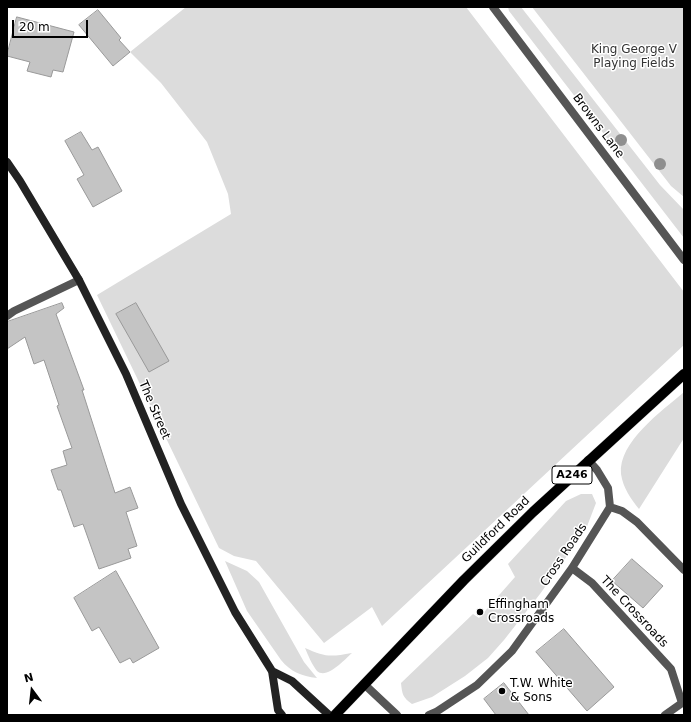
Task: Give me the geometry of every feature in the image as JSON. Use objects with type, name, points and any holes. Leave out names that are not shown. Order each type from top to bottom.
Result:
[{"type":"main road","name":"Guildford Road","points":[[335,715],[464,580],[533,512],[588,460],[684,374]]},
{"type":"street","name":"Browns Lane","points":[[493,7],[684,260]]},
{"type":"street","name":"The Street","points":[[7,162],[20,181],[79,280],[126,374],[181,504],[235,612],[272,671],[278,710],[282,715]]},
{"type":"street","points":[[7,316],[14,311],[79,280]]},
{"type":"street","points":[[588,460],[597,470],[608,488],[610,507],[622,511],[637,522],[684,570]]},
{"type":"street","name":"Cross Roads","points":[[429,715],[436,712],[476,685],[512,651],[572,568],[610,507]]},
{"type":"street","name":"The Crossroads","points":[[572,568],[592,583],[671,669],[683,704],[665,715]]},
{"type":"street","points":[[272,671],[292,681],[329,715]]},
{"type":"street","points":[[364,684],[397,715]]},
{"type":"green space","points":[[186,7],[466,7],[684,292],[684,345],[382,626],[372,607],[324,643],[256,561],[234,556],[219,548],[97,295],[231,214],[228,194],[207,142],[161,83],[130,52]]},
{"type":"green space","points":[[508,7],[521,7],[660,185],[684,210],[684,238],[509,11]]},
{"type":"green space","name":"King George V Playing Fields","points":[[532,7],[684,7],[684,197],[671,186]]},
{"type":"green space","points":[[684,392],[684,438],[639,509],[625,489],[621,474],[622,462],[626,450],[643,428]]},
{"type":"green space","points":[[581,494],[592,494],[596,503],[586,529],[540,594],[504,640],[488,658],[465,676],[432,697],[412,704],[409,702],[404,695],[401,683],[473,614],[479,618],[515,577],[508,564],[566,501]]},
{"type":"green space","points":[[225,561],[247,571],[259,582],[304,662],[317,678],[297,673],[281,660],[247,611]]},
{"type":"green space","points":[[305,648],[328,655],[352,653],[336,668],[326,673],[321,673],[315,669]]},
{"type":"building","points":[[98,10],[121,38],[119,40],[130,52],[113,66],[79,25]]},
{"type":"building","points":[[17,17],[74,32],[63,72],[53,70],[51,77],[27,71],[30,62],[7,56]]},
{"type":"building","points":[[81,132],[92,150],[98,147],[122,191],[93,207],[77,179],[84,175],[65,141]]},
{"type":"building","points":[[62,303],[64,308],[56,314],[84,390],[82,390],[115,493],[130,487],[138,508],[126,512],[137,546],[128,549],[131,558],[99,569],[83,524],[74,527],[61,490],[58,490],[51,470],[67,465],[63,451],[72,448],[57,406],[59,405],[44,360],[34,364],[25,337],[7,349],[7,322]]},
{"type":"building","points":[[136,303],[169,361],[149,372],[116,314]]},
{"type":"building","points":[[632,559],[663,586],[643,608],[612,581]]},
{"type":"building","points":[[116,571],[159,648],[133,663],[130,658],[120,663],[99,627],[92,631],[74,598]]},
{"type":"building","points":[[564,629],[614,687],[587,711],[536,652]]},
{"type":"building","name":"T.W. White & Sons","points":[[504,683],[529,715],[496,715],[484,699]]},
{"type":"place","name":"Effingham Crossroads","points":[[480,612]]},
{"type":"place","name":"T.W. White & Sons","points":[[502,691]]}]
